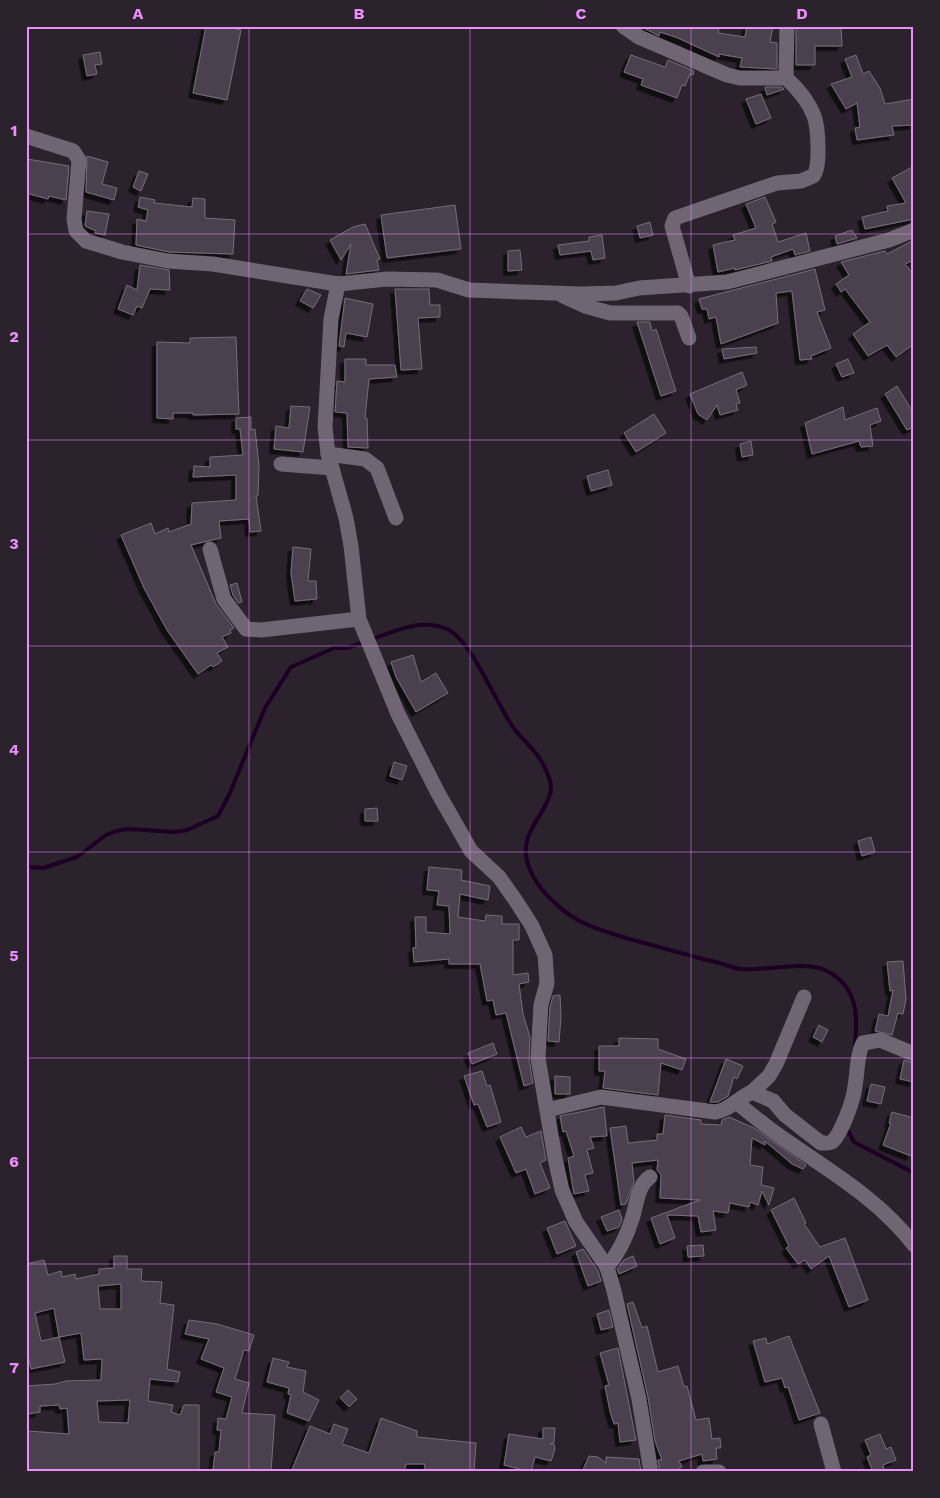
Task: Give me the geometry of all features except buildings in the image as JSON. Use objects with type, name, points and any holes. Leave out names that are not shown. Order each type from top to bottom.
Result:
[{"type":"street","points":[[623,26],[640,37],[727,75],[740,78],[786,78],[795,87],[815,117],[818,165],[816,174],[811,178],[777,183],[675,218],[672,226],[689,286]]},
{"type":"street","points":[[786,78],[787,26]]},
{"type":"street","points":[[26,136],[73,151],[77,155],[79,174],[74,219],[76,230],[86,241],[122,252],[168,261],[213,264],[338,284],[387,278],[437,280],[469,290],[581,294],[689,286],[726,282],[889,240],[914,230]]},
{"type":"street","points":[[338,284],[331,319],[325,426],[330,461],[348,527],[359,619],[398,714],[438,793],[471,851],[500,877],[516,901],[532,926],[545,955],[547,983],[541,1005],[538,1058],[562,1190],[576,1222],[607,1267],[639,1399],[651,1472]]},
{"type":"street","points":[[557,292],[586,306],[610,312],[678,313],[681,316],[689,338]]},
{"type":"street","points":[[280,464],[330,461],[371,462],[377,468],[396,518]]},
{"type":"street","points":[[210,549],[224,599],[246,629],[261,630],[359,619]]},
{"type":"street","points":[[547,1110],[601,1097],[715,1112],[723,1111],[741,1096],[752,1092],[769,1076],[776,1064],[804,997]]},
{"type":"street","points":[[752,1092],[773,1102],[821,1143],[828,1144],[834,1140],[847,1115],[855,1088],[858,1052],[864,1044],[880,1040],[914,1054]]},
{"type":"street","points":[[736,1102],[779,1136],[874,1203],[903,1230],[914,1245]]},
{"type":"street","points":[[607,1267],[616,1254],[632,1220],[642,1184],[650,1177]]},
{"type":"street","points":[[820,1424],[834,1472]]},
{"type":"street","points":[[703,1472],[719,1472]]},
{"type":"waterway","points":[[370,640],[399,629],[429,625],[449,630],[467,648],[508,719],[538,756],[549,777],[550,795],[528,837],[526,858],[532,874],[542,890],[563,910],[581,922],[601,930],[736,968],[809,966],[827,971],[845,985],[854,1003],[856,1013],[855,1045]]},
{"type":"waterway","points":[[26,867],[43,868],[77,857],[106,835],[116,831],[128,829],[175,832],[187,830],[218,816],[229,795],[265,708],[291,667],[334,648],[347,648],[364,642]]},
{"type":"waterway","points":[[847,1129],[854,1142],[914,1173]]}]
